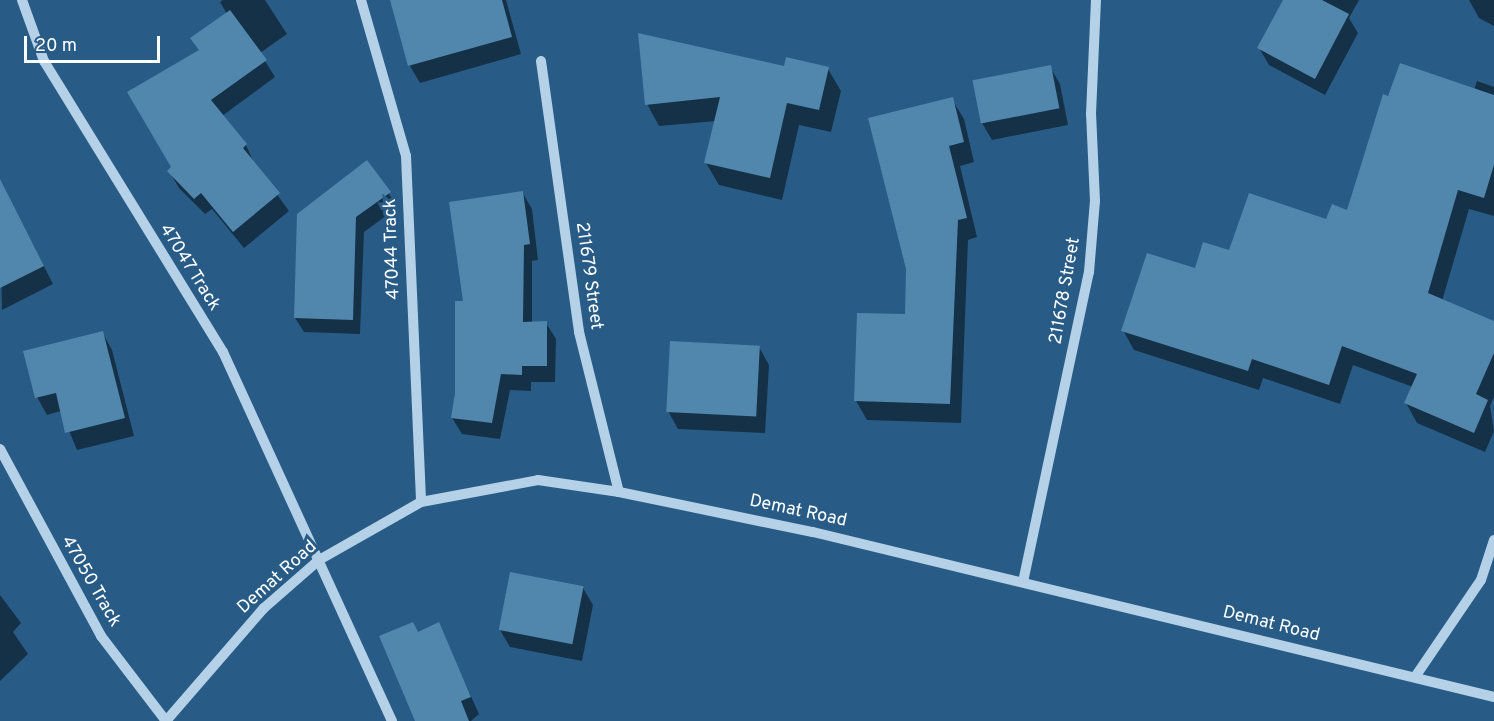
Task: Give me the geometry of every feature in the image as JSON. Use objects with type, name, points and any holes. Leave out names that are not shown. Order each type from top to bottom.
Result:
[{"type":"street","name":"47047 Track","points":[[22,0],[44,61],[223,352],[392,721]]},
{"type":"street","name":"47044 Track","points":[[361,0],[406,156],[421,502]]},
{"type":"street","name":"211678 Street","points":[[1023,582],[1089,272],[1095,201],[1091,114],[1096,0]]},
{"type":"street","name":"211679 Street","points":[[541,61],[579,332],[619,492]]},
{"type":"street","name":"47050 Track","points":[[0,449],[101,636],[166,721]]},
{"type":"street","name":"Demat Road","points":[[166,721],[264,608],[319,560],[421,502],[538,480],[619,492],[813,532],[1494,697]]},
{"type":"street","points":[[1415,677],[1481,580],[1494,540]]},
{"type":"building","points":[[390,0],[502,0],[512,37],[408,66]]},
{"type":"building","points":[[1283,0],[1322,0],[1349,14],[1315,79],[1257,48]]},
{"type":"building","points":[[230,10],[267,60],[211,100],[247,144],[243,148],[280,193],[233,232],[201,193],[194,199],[167,171],[171,167],[127,92],[199,50],[190,38]]},
{"type":"building","points":[[638,33],[784,66],[786,57],[829,67],[819,110],[787,103],[770,178],[704,163],[720,97],[645,105]]},
{"type":"building","points":[[1400,63],[1494,95],[1494,165],[1484,198],[1458,190],[1428,293],[1494,321],[1494,353],[1476,394],[1488,400],[1474,433],[1404,403],[1417,374],[1342,346],[1329,385],[1252,359],[1248,371],[1121,331],[1147,253],[1195,268],[1203,242],[1229,250],[1249,193],[1326,219],[1332,204],[1347,210],[1383,94],[1388,96]]},
{"type":"building","points":[[1051,65],[1059,108],[981,123],[972,80]]},
{"type":"building","points":[[953,97],[964,142],[949,146],[967,218],[958,220],[950,404],[854,401],[857,313],[905,314],[906,269],[868,118]]},
{"type":"building","points":[[367,160],[391,192],[356,217],[353,320],[294,318],[297,214]]},
{"type":"building","points":[[0,179],[44,266],[0,288]]},
{"type":"building","points":[[523,191],[530,244],[524,245],[523,322],[547,321],[547,366],[522,366],[522,375],[501,374],[492,423],[451,418],[455,392],[455,301],[463,301],[449,202]]},
{"type":"building","points":[[103,331],[125,418],[65,433],[56,393],[35,398],[23,351]]},
{"type":"building","points":[[670,341],[760,346],[756,417],[666,412]]},
{"type":"building","points":[[510,572],[584,586],[572,644],[499,630]]},
{"type":"building","points":[[413,622],[418,632],[439,622],[471,697],[461,701],[469,721],[415,721],[379,636]]}]
